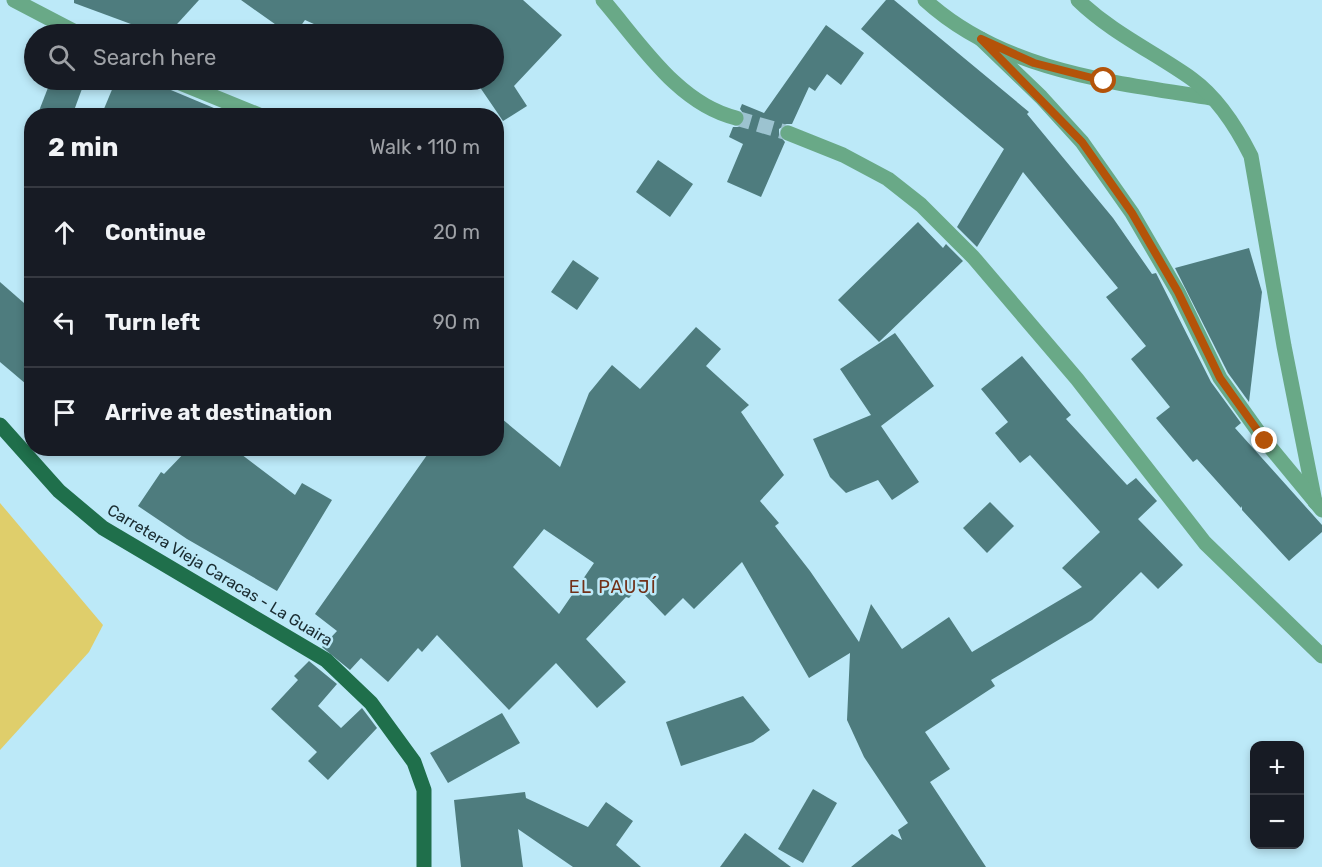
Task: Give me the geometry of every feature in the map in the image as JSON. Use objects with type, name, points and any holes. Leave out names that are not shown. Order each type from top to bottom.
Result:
[{"type":"main road","name":"Carretera Vieja Caracas - La Guaira","points":[[0,425],[24,452]]},
{"type":"main road","name":"Carretera Vieja Caracas - La Guaira","points":[[28,456],[59,491],[104,528],[326,660],[371,703],[414,762],[424,790],[424,867]]},
{"type":"street","points":[[14,0],[60,24]]},
{"type":"street","points":[[603,0],[670,78],[699,102],[736,118]]},
{"type":"street","points":[[925,0],[981,39],[1034,63],[1104,81],[1211,98]]},
{"type":"street","points":[[1078,0],[1093,15],[1193,80],[1240,133],[1251,156],[1284,346],[1318,506]]},
{"type":"street","points":[[981,39],[1082,142],[1132,213],[1178,292],[1220,378],[1265,441],[1318,506]]},
{"type":"street","points":[[198,90],[242,108]]},
{"type":"street","points":[[788,134],[843,155],[879,174],[921,205],[973,257],[1077,379],[1135,457],[1205,543],[1322,656]]},
{"type":"shaded area","points":[[0,503],[103,625],[89,652],[0,750]]},
{"type":"building","points":[[74,0],[199,0],[177,24],[131,24],[74,3]]},
{"type":"building","points":[[241,0],[523,0],[562,35],[514,86],[527,106],[504,120],[504,108],[494,108],[482,90],[504,90],[504,24],[314,24],[305,20],[302,24],[275,24]]},
{"type":"building","points":[[886,0],[894,0],[1029,112],[1027,114],[1113,218],[1152,274],[1156,273],[1211,382],[1241,423],[1235,428],[1322,525],[1322,532],[1289,561],[1242,510],[1242,506],[1241,508],[1197,459],[1193,462],[1156,418],[1170,407],[1131,359],[1146,346],[1106,297],[1118,288],[1023,172],[977,247],[957,227],[1004,149],[861,29]]},
{"type":"building","points":[[826,25],[864,53],[841,85],[827,74],[815,91],[809,87],[792,124],[786,124],[779,129],[779,135],[785,142],[761,197],[727,182],[743,144],[729,137],[733,127],[738,127],[745,122],[745,116],[740,109],[742,104],[764,113]]},
{"type":"building","points":[[47,90],[82,90],[75,108],[40,108]]},
{"type":"building","points":[[112,90],[171,90],[214,108],[104,108]]},
{"type":"building","points":[[658,160],[693,184],[670,217],[636,192]]},
{"type":"building","points":[[918,222],[943,248],[946,244],[963,261],[879,342],[838,300]]},
{"type":"building","points":[[1249,248],[1262,292],[1249,402],[1228,373],[1175,268]]},
{"type":"building","points":[[573,260],[599,278],[577,310],[551,292]]},
{"type":"building","points":[[0,282],[24,303],[24,382],[0,362]]},
{"type":"building","points":[[696,327],[721,349],[706,366],[749,405],[741,412],[784,475],[760,501],[779,523],[775,526],[810,571],[859,642],[871,604],[902,649],[949,617],[972,652],[1082,587],[1062,568],[1100,532],[1030,455],[1020,463],[995,433],[1008,422],[981,389],[1022,356],[1071,415],[1066,419],[1127,485],[1136,478],[1157,501],[1138,519],[1183,565],[1158,589],[1141,572],[1092,620],[991,680],[995,686],[925,732],[950,769],[930,782],[986,867],[851,867],[892,834],[902,840],[898,830],[908,823],[864,757],[847,720],[850,653],[809,678],[742,562],[694,609],[683,598],[665,616],[638,588],[629,598],[626,597],[586,639],[626,682],[597,708],[556,663],[509,710],[437,635],[422,652],[418,648],[388,682],[361,658],[350,670],[322,647],[337,631],[315,614],[426,456],[504,456],[504,421],[560,467],[589,393],[612,365],[640,389]],"holes":[[[544,529],[594,563],[559,614],[513,567]]]},
{"type":"building","points":[[895,333],[934,386],[881,426],[919,482],[892,500],[878,480],[846,493],[830,477],[813,439],[871,415],[840,369]]},
{"type":"building","points":[[181,456],[244,456],[295,495],[302,483],[332,500],[277,591],[187,539],[138,506],[161,472],[164,474]]},
{"type":"building","points":[[990,502],[1014,526],[987,553],[963,528]]},
{"type":"building","points":[[309,661],[337,684],[318,706],[341,728],[362,708],[377,728],[328,780],[308,761],[317,752],[271,709],[298,680],[294,676]]},
{"type":"building","points":[[743,696],[770,730],[753,742],[681,766],[666,722]]},
{"type":"building","points":[[502,713],[520,743],[448,783],[430,753]]},
{"type":"building","points":[[813,789],[837,803],[803,863],[778,849]]},
{"type":"building","points":[[525,792],[526,798],[588,827],[606,802],[633,821],[616,845],[641,867],[573,867],[518,829],[523,867],[461,867],[454,800]]},
{"type":"building","points":[[745,833],[791,867],[720,867]]},
{"type":"tunnel","points":[[736,118],[788,133]]},
{"type":"district","name":"EL PAUJÍ","points":[[613,587]]},
{"type":"route","points":[[1104,81],[1034,63],[981,39],[1041,97],[1082,142],[1132,213],[1178,292],[1220,378],[1265,441]]}]
